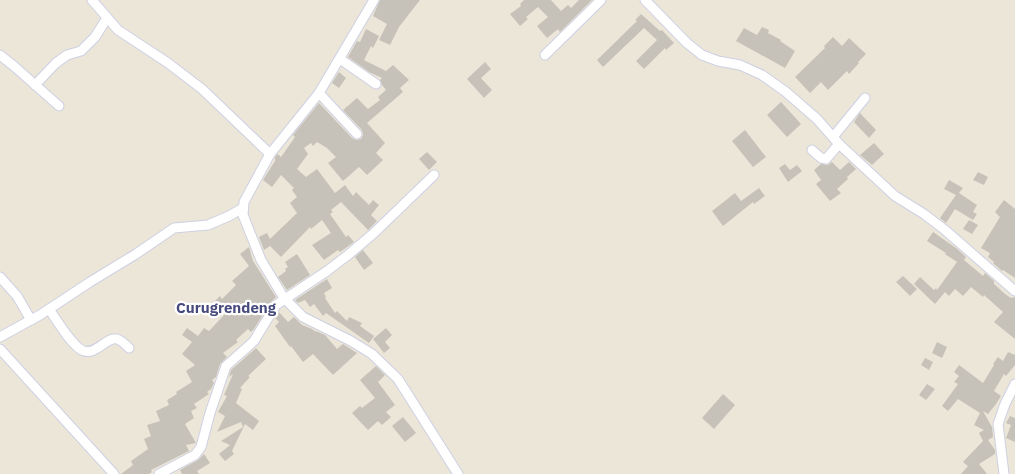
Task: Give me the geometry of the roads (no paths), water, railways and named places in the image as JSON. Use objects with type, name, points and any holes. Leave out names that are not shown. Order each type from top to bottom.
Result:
[{"type":"street","points":[[92,0],[118,30],[168,63],[202,89],[270,154]]},
{"type":"street","points":[[374,0],[320,93],[270,154],[247,196],[243,215],[261,260],[284,298],[303,317],[351,341],[372,354],[398,378],[458,474]]},
{"type":"street","points":[[545,55],[601,0]]},
{"type":"street","points":[[645,0],[687,44],[702,55],[718,61],[740,64],[762,75],[786,92],[805,108],[895,196],[945,230],[1015,291]]},
{"type":"street","points":[[35,85],[56,63],[67,55],[81,51],[96,37],[107,18]]},
{"type":"street","points":[[0,55],[59,106]]},
{"type":"street","points":[[340,58],[376,84]]},
{"type":"street","points":[[320,93],[357,134]]},
{"type":"street","points":[[812,150],[821,158],[826,158],[865,98]]},
{"type":"street","points":[[159,474],[195,455],[201,447],[226,366],[254,341],[272,310],[284,298],[326,271],[374,233],[434,175]]},
{"type":"street","points":[[0,337],[49,309],[174,228],[208,225],[243,208]]},
{"type":"street","points":[[0,277],[17,296],[31,320]]},
{"type":"street","points":[[49,309],[76,346],[84,351],[89,352],[114,339],[119,340],[129,348]]},
{"type":"street","points":[[0,349],[114,474]]},
{"type":"street","points":[[1004,474],[998,424],[1004,404],[1015,384]]},
{"type":"district","name":"Curugrendeng","points":[[226,307]]}]
